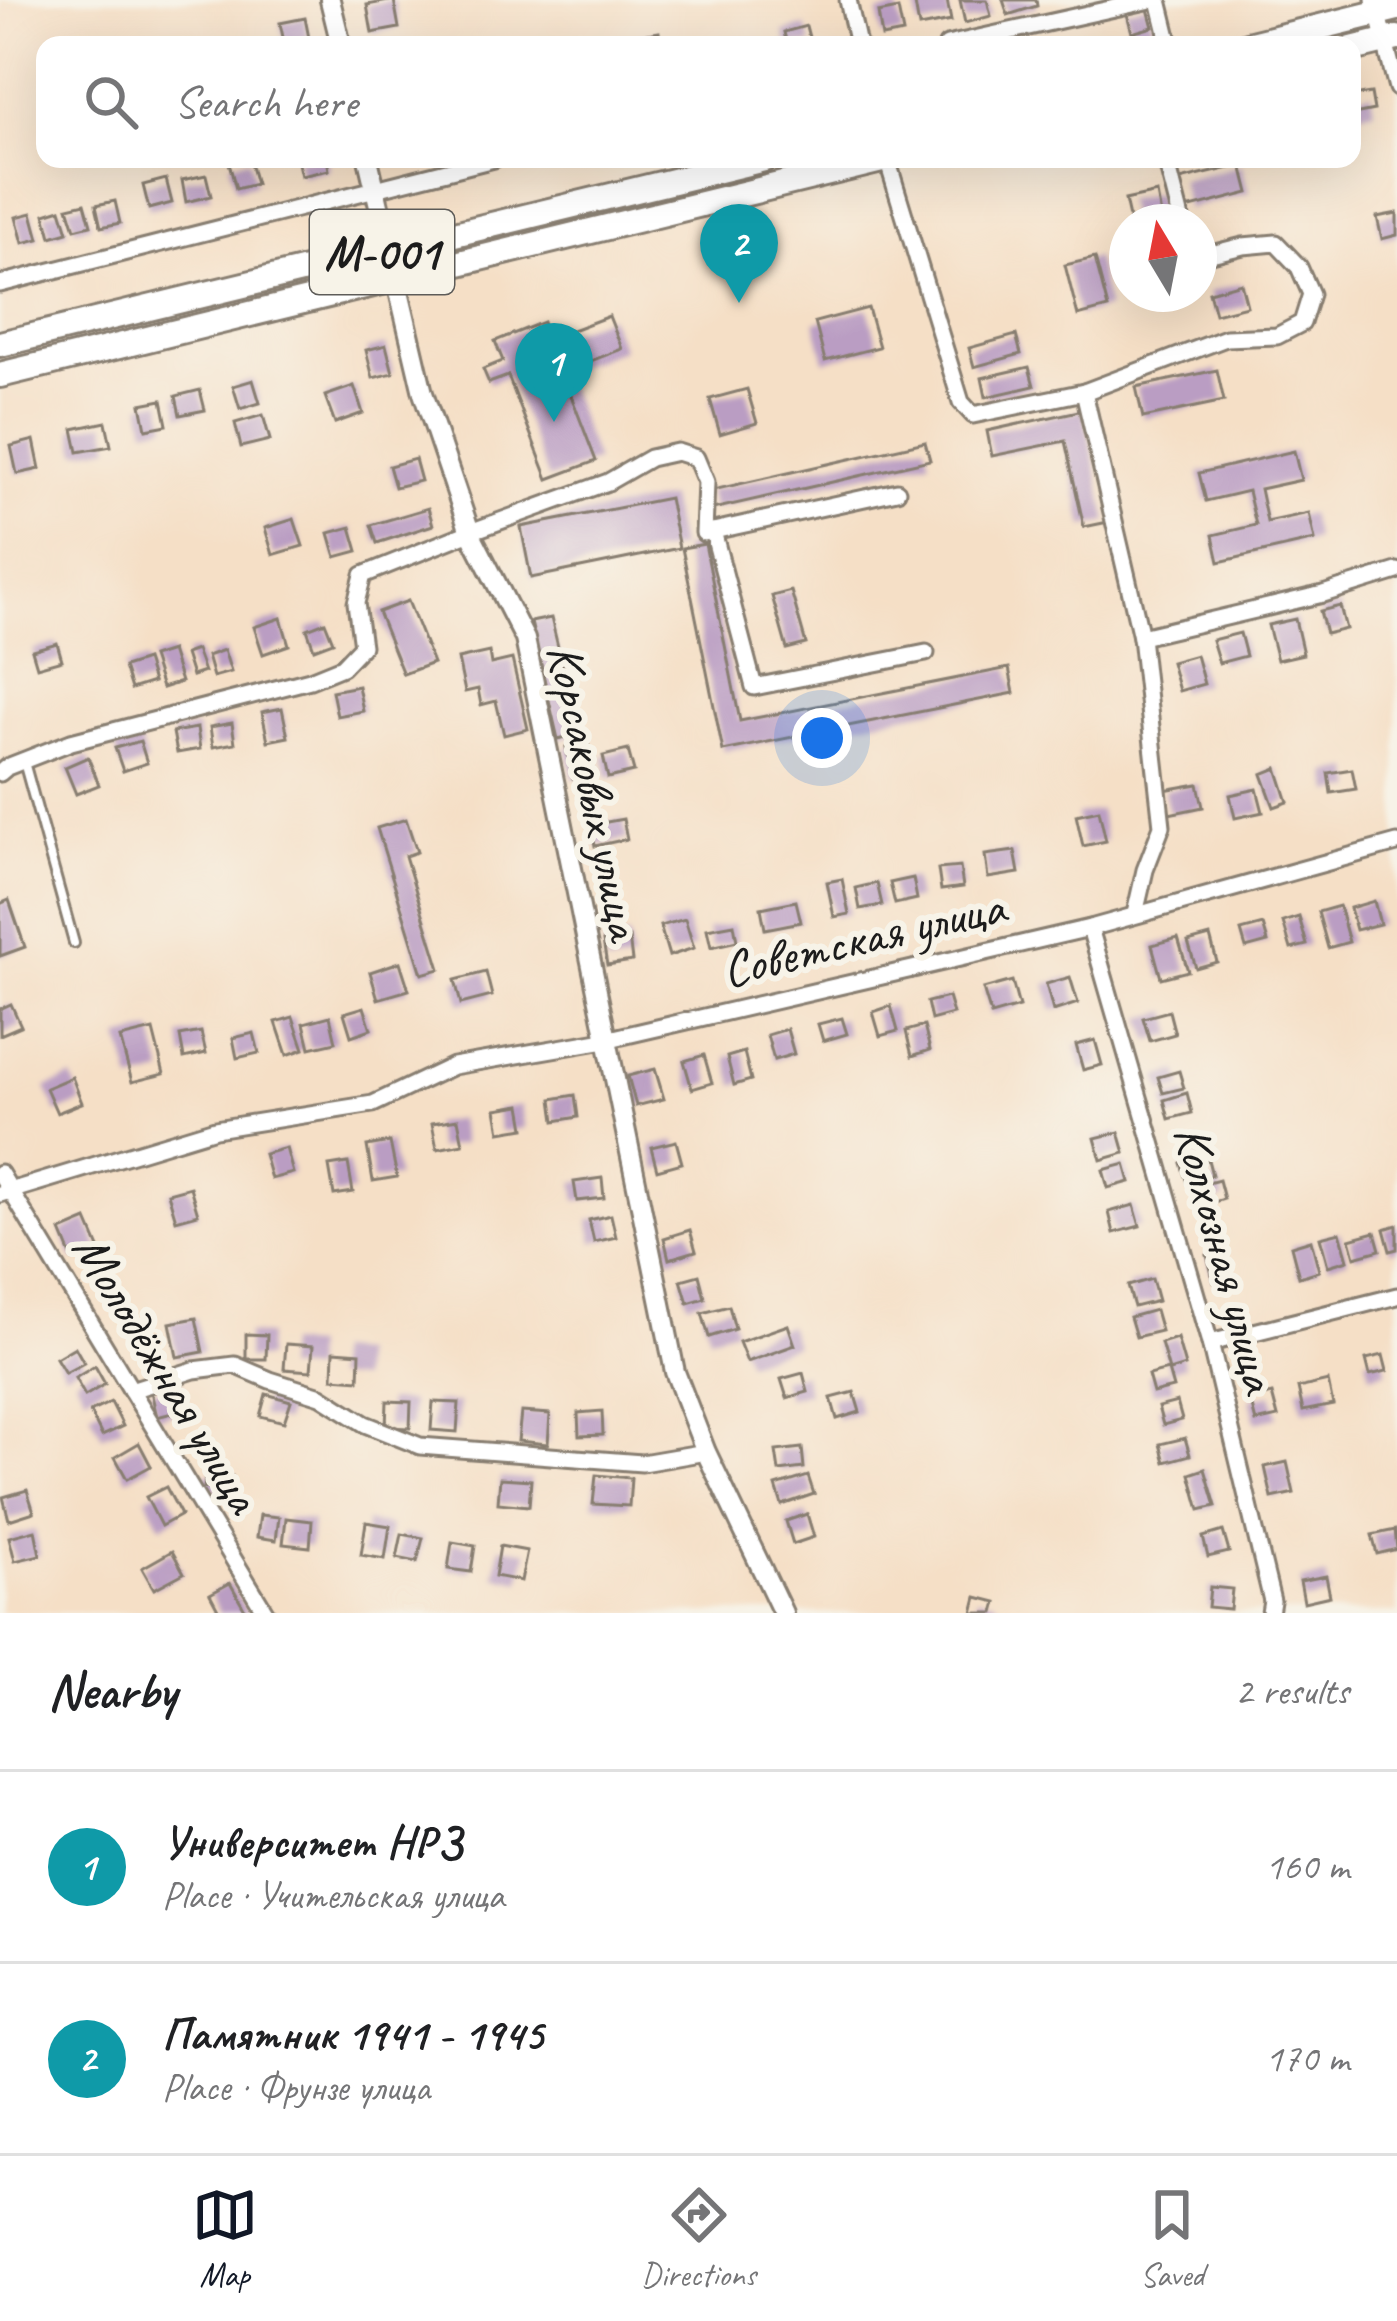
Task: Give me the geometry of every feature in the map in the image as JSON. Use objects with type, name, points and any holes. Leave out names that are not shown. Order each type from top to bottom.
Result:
[{"type":"main road","points":[[1279,36],[1383,7]]},
{"type":"main road","points":[[1361,47],[1391,39]]},
{"type":"main road","name":"M-001","points":[[0,344],[727,168]]},
{"type":"main road","name":"M-001","points":[[0,375],[849,168]]},
{"type":"street","points":[[330,0],[338,36]]},
{"type":"street","points":[[848,0],[856,36]]},
{"type":"street","points":[[989,36],[1155,0],[1167,36]]},
{"type":"street","points":[[1383,7],[1397,88]]},
{"type":"street","name":"Корсаковых улица","points":[[370,168],[423,393],[470,532],[525,638],[675,1372],[706,1452],[783,1613]]},
{"type":"street","points":[[0,284],[460,168]]},
{"type":"street","points":[[889,168],[955,386],[961,403],[973,415],[1084,392],[1226,338],[1277,336],[1302,322],[1311,294],[1299,267],[1276,243],[1217,252]]},
{"type":"street","points":[[1168,168],[1178,204]]},
{"type":"street","points":[[1084,392],[1141,637],[1162,826],[1135,914]]},
{"type":"street","points":[[8,765],[71,742],[342,668],[362,646],[356,603],[363,575],[608,482],[650,458],[677,452],[696,458],[706,482],[704,533],[897,490]]},
{"type":"street","points":[[713,531],[754,687],[926,653]]},
{"type":"street","points":[[1141,637],[1323,594],[1397,571]]},
{"type":"street","name":"Советская улица","points":[[5,1193],[214,1130],[373,1104],[453,1066],[605,1040],[1090,928],[1397,843]]},
{"type":"street","name":"Колхозная улица","points":[[1090,928],[1210,1343],[1274,1609]]},
{"type":"street","name":"Молодёжная улица","points":[[0,1173],[5,1193],[266,1613]]},
{"type":"street","points":[[1210,1343],[1397,1296]]},
{"type":"street","points":[[130,1390],[194,1370],[235,1364],[321,1396],[365,1424],[419,1445],[642,1463],[706,1452]]},
{"type":"lane","points":[[8,765],[74,943]]},
{"type":"building","points":[[394,0],[399,28],[372,33],[367,5]]},
{"type":"building","points":[[947,0],[951,21],[919,27],[915,4]]},
{"type":"building","points":[[960,0],[987,0],[991,16],[965,23]]},
{"type":"building","points":[[1003,0],[1036,0],[1037,6],[1008,15]]},
{"type":"building","points":[[1147,5],[1153,27],[1132,33],[1126,10]]},
{"type":"building","points":[[898,9],[903,33],[882,36],[878,13]]},
{"type":"building","points":[[305,18],[309,36],[283,36],[280,23]]},
{"type":"building","points":[[806,26],[809,36],[785,36],[784,32]]},
{"type":"building","points":[[1371,93],[1374,110],[1361,113],[1361,95]]},
{"type":"building","points":[[230,168],[252,168],[256,184],[236,189]]},
{"type":"building","points":[[299,168],[329,168],[329,170],[301,176]]},
{"type":"building","points":[[1243,168],[1249,193],[1186,204],[1180,180]]},
{"type":"building","points":[[206,175],[211,196],[186,202],[182,180]]},
{"type":"building","points":[[166,179],[172,203],[149,209],[143,185]]},
{"type":"building","points":[[1157,193],[1159,204],[1126,204],[1125,200]]},
{"type":"building","points":[[115,201],[120,223],[101,227],[96,205]]},
{"type":"building","points":[[85,203],[91,225],[75,229],[68,207]]},
{"type":"building","points":[[61,209],[68,232],[51,237],[45,214]]},
{"type":"building","points":[[32,213],[39,239],[23,243],[16,217]]},
{"type":"building","points":[[1397,213],[1397,235],[1382,239],[1377,217]]},
{"type":"building","points":[[1095,258],[1108,308],[1078,316],[1065,265]]},
{"type":"building","points":[[1241,283],[1247,306],[1215,314],[1217,290]]},
{"type":"building","points":[[868,308],[879,347],[825,361],[815,322]]},
{"type":"building","points":[[609,316],[622,349],[562,372],[596,461],[548,479],[508,376],[489,383],[483,369],[503,361],[495,341],[543,322],[549,339]]},
{"type":"building","points":[[1016,335],[1021,354],[974,367],[969,348]]},
{"type":"building","points":[[386,345],[393,373],[373,378],[366,350]]},
{"type":"building","points":[[1029,367],[1034,386],[986,397],[982,378]]},
{"type":"building","points":[[1217,370],[1224,401],[1143,418],[1136,387]]},
{"type":"building","points":[[253,380],[260,403],[240,409],[233,386]]},
{"type":"building","points":[[354,386],[363,413],[335,423],[325,396]]},
{"type":"building","points":[[747,389],[757,423],[720,434],[710,399]]},
{"type":"building","points":[[200,390],[205,410],[180,415],[176,396]]},
{"type":"building","points":[[162,400],[167,425],[146,429],[141,404]]},
{"type":"building","points":[[1083,410],[1108,522],[1084,527],[1065,441],[992,456],[987,431]]},
{"type":"building","points":[[263,415],[270,440],[241,447],[235,423]]},
{"type":"building","points":[[106,422],[111,446],[78,452],[73,429]]},
{"type":"building","points":[[34,440],[40,469],[17,474],[11,446]]},
{"type":"building","points":[[925,442],[930,460],[713,509],[708,491]]},
{"type":"building","points":[[1294,451],[1301,480],[1260,489],[1267,522],[1309,513],[1315,540],[1219,562],[1213,535],[1256,525],[1248,491],[1206,501],[1199,473]]},
{"type":"building","points":[[415,459],[421,481],[395,487],[389,466]]},
{"type":"building","points":[[669,498],[679,548],[531,578],[521,527]]},
{"type":"building","points":[[428,508],[433,525],[377,543],[371,525]]},
{"type":"building","points":[[294,519],[303,546],[273,555],[265,528]]},
{"type":"building","points":[[351,527],[358,551],[336,557],[329,533]]},
{"type":"building","points":[[705,544],[740,721],[1009,668],[1014,693],[723,751],[682,548]]},
{"type":"building","points":[[791,591],[806,644],[787,649],[772,596]]},
{"type":"building","points":[[408,601],[433,663],[403,674],[378,612]]},
{"type":"building","points":[[1340,606],[1346,629],[1326,634],[1320,611]]},
{"type":"building","points":[[281,618],[289,645],[263,654],[254,627]]},
{"type":"building","points":[[551,618],[579,734],[558,739],[531,622]]},
{"type":"building","points":[[1295,619],[1303,654],[1277,660],[1268,625]]},
{"type":"building","points":[[325,622],[333,642],[314,649],[307,629]]},
{"type":"building","points":[[1240,633],[1246,656],[1219,663],[1212,640]]},
{"type":"building","points":[[57,643],[62,660],[37,667],[32,650]]},
{"type":"building","points":[[196,650],[204,672],[192,676],[185,654]]},
{"type":"building","points":[[224,650],[231,672],[213,677],[207,656]]},
{"type":"building","points":[[171,651],[181,682],[162,688],[152,657]]},
{"type":"building","points":[[489,652],[491,664],[512,659],[528,729],[504,735],[496,701],[481,705],[478,689],[465,692],[458,659]]},
{"type":"building","points":[[1196,655],[1204,684],[1179,691],[1171,662]]},
{"type":"building","points":[[146,660],[153,682],[131,689],[124,667]]},
{"type":"building","points":[[358,686],[363,711],[337,716],[332,691]]},
{"type":"building","points":[[282,708],[288,737],[268,741],[262,712]]},
{"type":"building","points":[[232,723],[235,743],[213,747],[210,727]]},
{"type":"building","points":[[197,728],[200,749],[177,753],[173,732]]},
{"type":"building","points":[[140,741],[147,763],[123,771],[115,748]]},
{"type":"building","points":[[588,742],[594,774],[573,779],[566,747]]},
{"type":"building","points":[[628,750],[634,772],[608,778],[603,756]]},
{"type":"building","points":[[88,757],[99,785],[76,794],[65,767]]},
{"type":"building","points":[[1277,768],[1288,802],[1274,807],[1262,774]]},
{"type":"building","points":[[1352,769],[1356,789],[1331,793],[1328,773]]},
{"type":"building","points":[[1198,784],[1203,807],[1169,814],[1164,790]]},
{"type":"building","points":[[1257,789],[1263,812],[1235,818],[1230,795]]},
{"type":"building","points":[[1099,810],[1106,841],[1083,846],[1076,815]]},
{"type":"building","points":[[406,819],[417,852],[405,856],[440,969],[422,974],[377,828]]},
{"type":"building","points":[[623,819],[627,839],[595,846],[591,825]]},
{"type":"building","points":[[1015,851],[1019,873],[988,878],[985,855]]},
{"type":"building","points":[[960,867],[963,887],[941,890],[938,869]]},
{"type":"building","points":[[913,878],[917,899],[895,904],[890,883]]},
{"type":"building","points":[[842,879],[849,914],[834,917],[827,882]]},
{"type":"building","points":[[877,883],[882,905],[860,909],[856,888]]},
{"type":"building","points":[[9,900],[25,947],[0,956],[0,904]]},
{"type":"building","points":[[796,901],[801,922],[765,929],[761,908]]},
{"type":"building","points":[[1374,901],[1380,924],[1356,930],[1350,908]]},
{"type":"building","points":[[1339,906],[1349,942],[1328,948],[1318,912]]},
{"type":"building","points":[[1299,917],[1307,945],[1291,949],[1283,922]]},
{"type":"building","points":[[685,919],[694,948],[669,956],[660,926]]},
{"type":"building","points":[[734,924],[737,941],[711,947],[707,929]]},
{"type":"building","points":[[1263,925],[1268,942],[1246,948],[1241,931]]},
{"type":"building","points":[[1210,936],[1217,962],[1196,968],[1188,942]]},
{"type":"building","points":[[629,937],[632,961],[607,965],[603,941]]},
{"type":"building","points":[[1178,938],[1188,971],[1161,978],[1152,945]]},
{"type":"building","points":[[400,962],[409,990],[378,999],[370,972]]},
{"type":"building","points":[[486,972],[492,996],[461,1004],[455,980]]},
{"type":"building","points":[[1070,977],[1078,1003],[1053,1011],[1046,984]]},
{"type":"building","points":[[1012,981],[1019,1007],[991,1015],[983,989]]},
{"type":"building","points":[[948,997],[953,1014],[931,1020],[927,1002]]},
{"type":"building","points":[[11,1004],[21,1026],[0,1035],[0,1009]]},
{"type":"building","points":[[891,1006],[898,1031],[880,1036],[873,1012]]},
{"type":"building","points":[[364,1007],[371,1029],[351,1036],[344,1013]]},
{"type":"building","points":[[1169,1011],[1175,1034],[1150,1041],[1143,1018]]},
{"type":"building","points":[[330,1016],[336,1042],[310,1048],[304,1023]]},
{"type":"building","points":[[293,1017],[304,1049],[287,1055],[276,1022]]},
{"type":"building","points":[[842,1018],[847,1034],[823,1041],[818,1024]]},
{"type":"building","points":[[924,1026],[930,1050],[912,1056],[906,1031]]},
{"type":"building","points":[[787,1029],[794,1054],[774,1060],[767,1035]]},
{"type":"building","points":[[153,1030],[164,1074],[132,1082],[120,1038]]},
{"type":"building","points":[[201,1032],[206,1053],[184,1058],[180,1036]]},
{"type":"building","points":[[254,1033],[259,1053],[237,1058],[233,1038]]},
{"type":"building","points":[[1095,1040],[1102,1065],[1083,1070],[1076,1045]]},
{"type":"building","points":[[744,1052],[751,1080],[734,1085],[727,1057]]},
{"type":"building","points":[[704,1055],[712,1083],[692,1089],[684,1061]]},
{"type":"building","points":[[655,1069],[664,1099],[636,1106],[628,1076]]},
{"type":"building","points":[[1179,1071],[1184,1088],[1163,1093],[1158,1077]]},
{"type":"building","points":[[72,1077],[82,1103],[57,1113],[46,1088]]},
{"type":"building","points":[[1187,1093],[1192,1113],[1169,1119],[1164,1100]]},
{"type":"building","points":[[575,1095],[578,1117],[555,1121],[552,1099]]},
{"type":"building","points":[[521,1105],[525,1128],[500,1132],[496,1109]]},
{"type":"building","points":[[458,1119],[463,1144],[437,1149],[432,1123]]},
{"type":"building","points":[[1119,1132],[1125,1153],[1101,1160],[1095,1138]]},
{"type":"building","points":[[676,1141],[682,1163],[657,1170],[651,1147]]},
{"type":"building","points":[[390,1142],[397,1177],[373,1181],[367,1146]]},
{"type":"building","points":[[286,1148],[293,1173],[271,1179],[264,1154]]},
{"type":"building","points":[[1207,1156],[1212,1175],[1187,1183],[1181,1163]]},
{"type":"building","points":[[348,1163],[353,1192],[334,1195],[329,1166]]},
{"type":"building","points":[[1125,1164],[1130,1182],[1108,1188],[1103,1170]]},
{"type":"building","points":[[602,1178],[604,1198],[577,1201],[574,1182]]},
{"type":"building","points":[[1219,1180],[1224,1199],[1205,1205],[1200,1185]]},
{"type":"building","points":[[190,1187],[198,1214],[176,1220],[168,1193]]},
{"type":"building","points":[[1134,1205],[1140,1226],[1114,1233],[1109,1212]]},
{"type":"building","points":[[611,1215],[616,1237],[594,1242],[589,1220]]},
{"type":"building","points":[[87,1220],[99,1248],[73,1260],[61,1231]]},
{"type":"building","points":[[1397,1225],[1397,1249],[1390,1251],[1384,1229]]},
{"type":"building","points":[[690,1230],[696,1251],[669,1259],[664,1238]]},
{"type":"building","points":[[1340,1232],[1348,1260],[1328,1266],[1320,1237]]},
{"type":"building","points":[[1375,1232],[1380,1250],[1355,1257],[1350,1239]]},
{"type":"building","points":[[1311,1240],[1319,1271],[1299,1277],[1291,1246]]},
{"type":"building","points":[[1225,1250],[1232,1276],[1214,1282],[1207,1255]]},
{"type":"building","points":[[699,1275],[705,1298],[688,1303],[681,1280]]},
{"type":"building","points":[[1152,1279],[1158,1301],[1134,1307],[1128,1286]]},
{"type":"building","points":[[729,1306],[735,1329],[709,1337],[702,1313]]},
{"type":"building","points":[[1155,1310],[1161,1331],[1136,1337],[1130,1317]]},
{"type":"building","points":[[196,1318],[203,1352],[177,1357],[170,1323]]},
{"type":"building","points":[[788,1325],[795,1345],[747,1362],[739,1342]]},
{"type":"building","points":[[246,1334],[267,1335],[266,1359],[246,1359]]},
{"type":"building","points":[[1177,1338],[1185,1366],[1169,1371],[1161,1343]]},
{"type":"building","points":[[286,1344],[313,1346],[311,1371],[284,1369]]},
{"type":"building","points":[[75,1347],[84,1363],[65,1373],[56,1358]]},
{"type":"building","points":[[334,1351],[360,1353],[359,1380],[333,1378]]},
{"type":"building","points":[[1383,1355],[1387,1371],[1370,1375],[1366,1359]]},
{"type":"building","points":[[95,1366],[105,1384],[85,1396],[75,1378]]},
{"type":"building","points":[[1168,1370],[1173,1388],[1153,1393],[1148,1375]]},
{"type":"building","points":[[803,1373],[808,1392],[787,1398],[781,1379]]},
{"type":"building","points":[[1328,1381],[1333,1405],[1303,1411],[1298,1388]]},
{"type":"building","points":[[182,1383],[188,1409],[157,1417],[151,1391]]},
{"type":"building","points":[[854,1392],[860,1412],[837,1419],[831,1398]]},
{"type":"building","points":[[266,1394],[291,1401],[284,1422],[260,1416]]},
{"type":"building","points":[[1272,1394],[1278,1417],[1256,1422],[1250,1399]]},
{"type":"building","points":[[387,1401],[411,1402],[410,1428],[386,1427]]},
{"type":"building","points":[[111,1402],[123,1426],[102,1436],[90,1412]]},
{"type":"building","points":[[433,1402],[459,1403],[457,1432],[431,1430]]},
{"type":"building","points":[[1177,1402],[1182,1420],[1163,1425],[1158,1407]]},
{"type":"building","points":[[602,1411],[603,1435],[579,1436],[578,1413]]},
{"type":"building","points":[[521,1412],[550,1414],[548,1444],[518,1441]]},
{"type":"building","points":[[1185,1438],[1190,1455],[1165,1462],[1160,1444]]},
{"type":"building","points":[[139,1443],[151,1466],[127,1479],[115,1457]]},
{"type":"building","points":[[802,1448],[804,1468],[779,1471],[776,1451]]},
{"type":"building","points":[[1287,1462],[1294,1493],[1272,1498],[1265,1467]]},
{"type":"building","points":[[1205,1469],[1216,1506],[1200,1510],[1190,1474]]},
{"type":"building","points":[[206,1473],[232,1476],[230,1491],[204,1488]]},
{"type":"building","points":[[596,1475],[631,1478],[629,1506],[593,1504]]},
{"type":"building","points":[[808,1476],[814,1494],[782,1505],[776,1486]]},
{"type":"building","points":[[500,1478],[531,1480],[529,1506],[498,1503]]},
{"type":"building","points":[[166,1487],[181,1515],[161,1526],[146,1497]]},
{"type":"building","points":[[27,1490],[34,1512],[9,1520],[3,1497]]},
{"type":"building","points":[[807,1514],[814,1537],[793,1544],[786,1521]]},
{"type":"building","points":[[260,1515],[279,1517],[276,1540],[257,1537]]},
{"type":"building","points":[[286,1518],[312,1521],[310,1547],[283,1544]]},
{"type":"building","points":[[366,1522],[390,1526],[385,1559],[361,1555]]},
{"type":"building","points":[[35,1530],[40,1555],[15,1561],[9,1537]]},
{"type":"building","points":[[1395,1530],[1397,1549],[1377,1554],[1372,1535]]},
{"type":"building","points":[[1223,1531],[1229,1552],[1208,1557],[1203,1537]]},
{"type":"building","points":[[402,1534],[423,1538],[417,1562],[397,1558]]},
{"type":"building","points":[[452,1542],[475,1546],[471,1572],[448,1569]]},
{"type":"building","points":[[500,1546],[527,1551],[521,1581],[495,1576]]},
{"type":"building","points":[[172,1551],[184,1573],[154,1589],[142,1568]]},
{"type":"building","points":[[1326,1576],[1330,1596],[1304,1602],[1300,1581]]},
{"type":"building","points":[[230,1583],[247,1613],[220,1613],[210,1594]]},
{"type":"building","points":[[1210,1587],[1232,1589],[1230,1609],[1208,1607]]},
{"type":"building","points":[[977,1597],[997,1602],[994,1613],[973,1613]]},
{"type":"place","name":"Памятник 1941 - 1945","points":[[739,303]]},
{"type":"place","name":"Университет НРЗ","points":[[554,422]]}]
